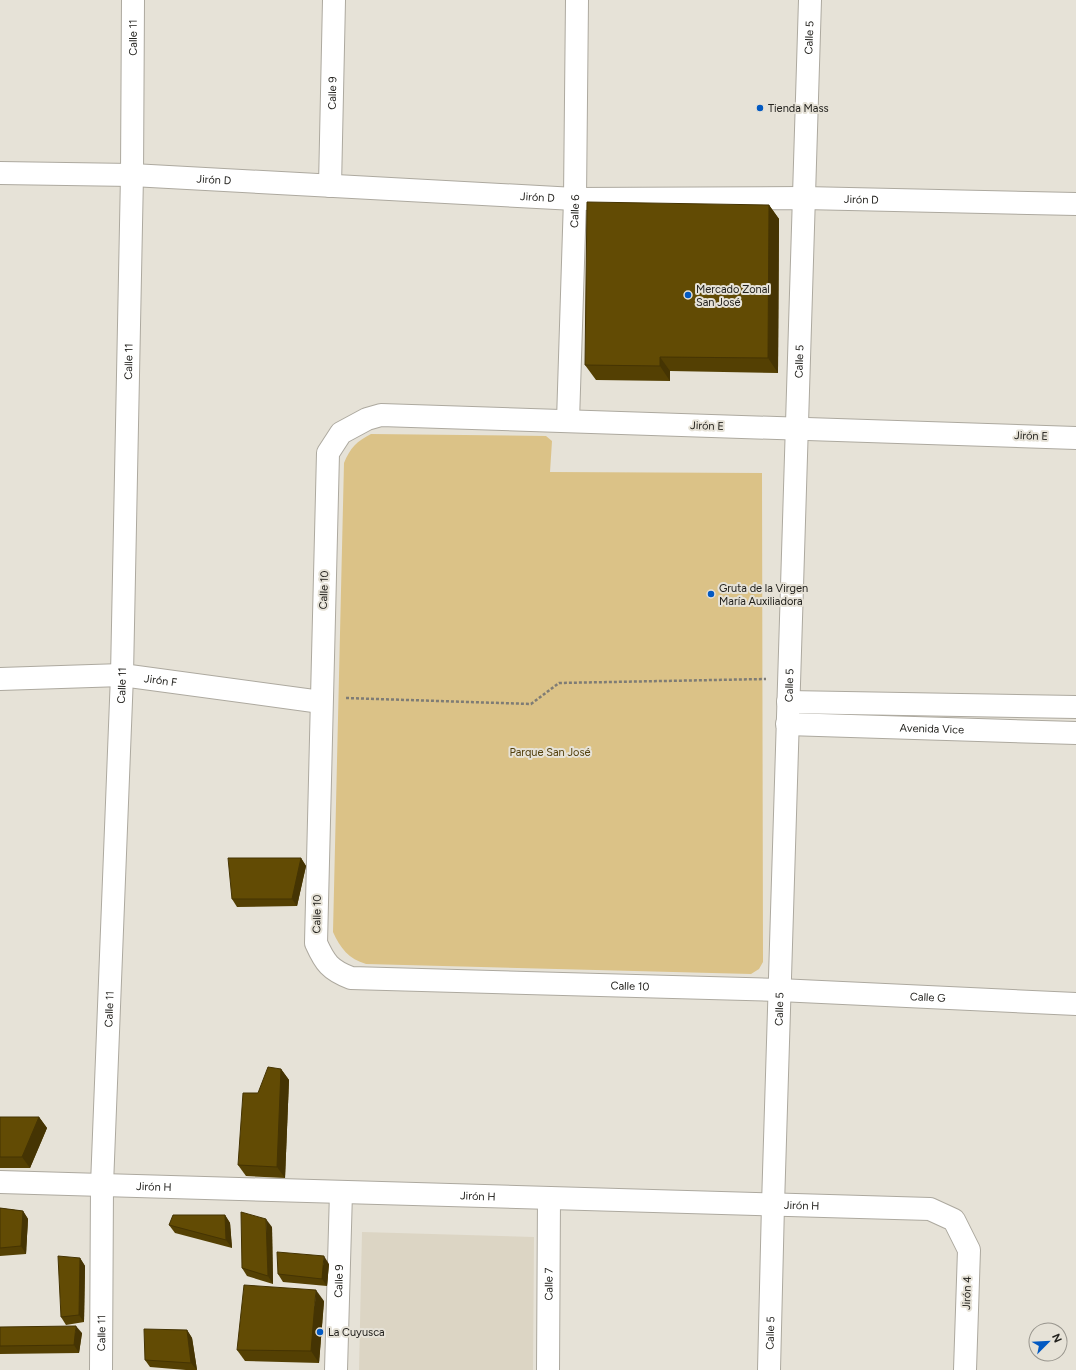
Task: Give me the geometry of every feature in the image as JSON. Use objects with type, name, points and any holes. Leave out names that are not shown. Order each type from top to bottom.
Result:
[{"type":"street","name":"Calle 11","points":[[101,1370],[102,1185],[122,675],[132,175],[133,0]]},
{"type":"street","name":"Calle 9","points":[[330,186],[334,0]]},
{"type":"street","name":"Calle 6","points":[[568,421],[575,199],[577,0]]},
{"type":"street","name":"Calle 5","points":[[769,1370],[772,1205],[810,0]]},
{"type":"street","name":"Jirón D","points":[[0,173],[132,175],[575,199],[804,198],[1076,204]]},
{"type":"street","name":"Jirón E","points":[[342,433],[367,419],[381,415],[1076,438]]},
{"type":"street","name":"Calle 10","points":[[342,433],[328,453],[316,943],[324,961],[336,972],[351,978],[779,990]]},
{"type":"street","name":"Jirón F","points":[[0,679],[122,675],[321,700]]},
{"type":"street","points":[[788,702],[1076,707]]},
{"type":"street","name":"Avenida Vice","points":[[787,724],[1076,733]]},
{"type":"street","name":"Calle G","points":[[779,990],[1076,1004]]},
{"type":"street","name":"Jirón H","points":[[0,1182],[930,1209],[954,1220]]},
{"type":"street","name":"Calle 9","points":[[336,1370],[342,1192]]},
{"type":"street","name":"Calle 7","points":[[548,1370],[549,1198]]},
{"type":"street","name":"Jirón 4","points":[[954,1220],[969,1250],[965,1370]]},
{"type":"path","points":[[321,700],[531,704],[559,683],[789,679]]},
{"type":"shaded area","points":[[362,1232],[534,1237],[533,1370],[359,1370]]},
{"type":"green space","name":"Parque San José","points":[[371,434],[546,436],[552,441],[550,472],[762,473],[763,962],[759,969],[751,974],[366,964],[350,956],[342,948],[333,932],[344,463],[354,446]]},
{"type":"building","name":"Mercado Zonal San José","points":[[587,202],[769,205],[768,358],[660,357],[660,366],[585,365]]},
{"type":"building","points":[[228,858],[301,858],[292,899],[232,899]]},
{"type":"building","points":[[268,1067],[281,1069],[277,1167],[238,1165],[243,1093],[258,1093]]},
{"type":"building","points":[[0,1117],[39,1117],[22,1157],[0,1157]]},
{"type":"building","points":[[0,1208],[23,1211],[21,1246],[0,1248]]},
{"type":"building","points":[[241,1212],[266,1219],[268,1276],[242,1268]]},
{"type":"building","points":[[173,1215],[225,1215],[226,1240],[169,1225]]},
{"type":"building","points":[[277,1252],[324,1256],[322,1279],[278,1274]]},
{"type":"building","points":[[58,1256],[80,1258],[79,1315],[61,1317]]},
{"type":"building","points":[[244,1285],[316,1290],[311,1351],[237,1350]]},
{"type":"building","points":[[76,1326],[74,1345],[0,1346],[0,1327]]},
{"type":"building","points":[[144,1329],[187,1330],[191,1363],[145,1360]]},
{"type":"place","name":"Tienda Mass","points":[[760,108]]},
{"type":"place","name":"Mercado Zonal San José","points":[[688,295]]},
{"type":"place","name":"Gruta de la Virgen María Auxiliadora","points":[[711,594]]},
{"type":"place","name":"La Cuyusca","points":[[320,1332]]}]
